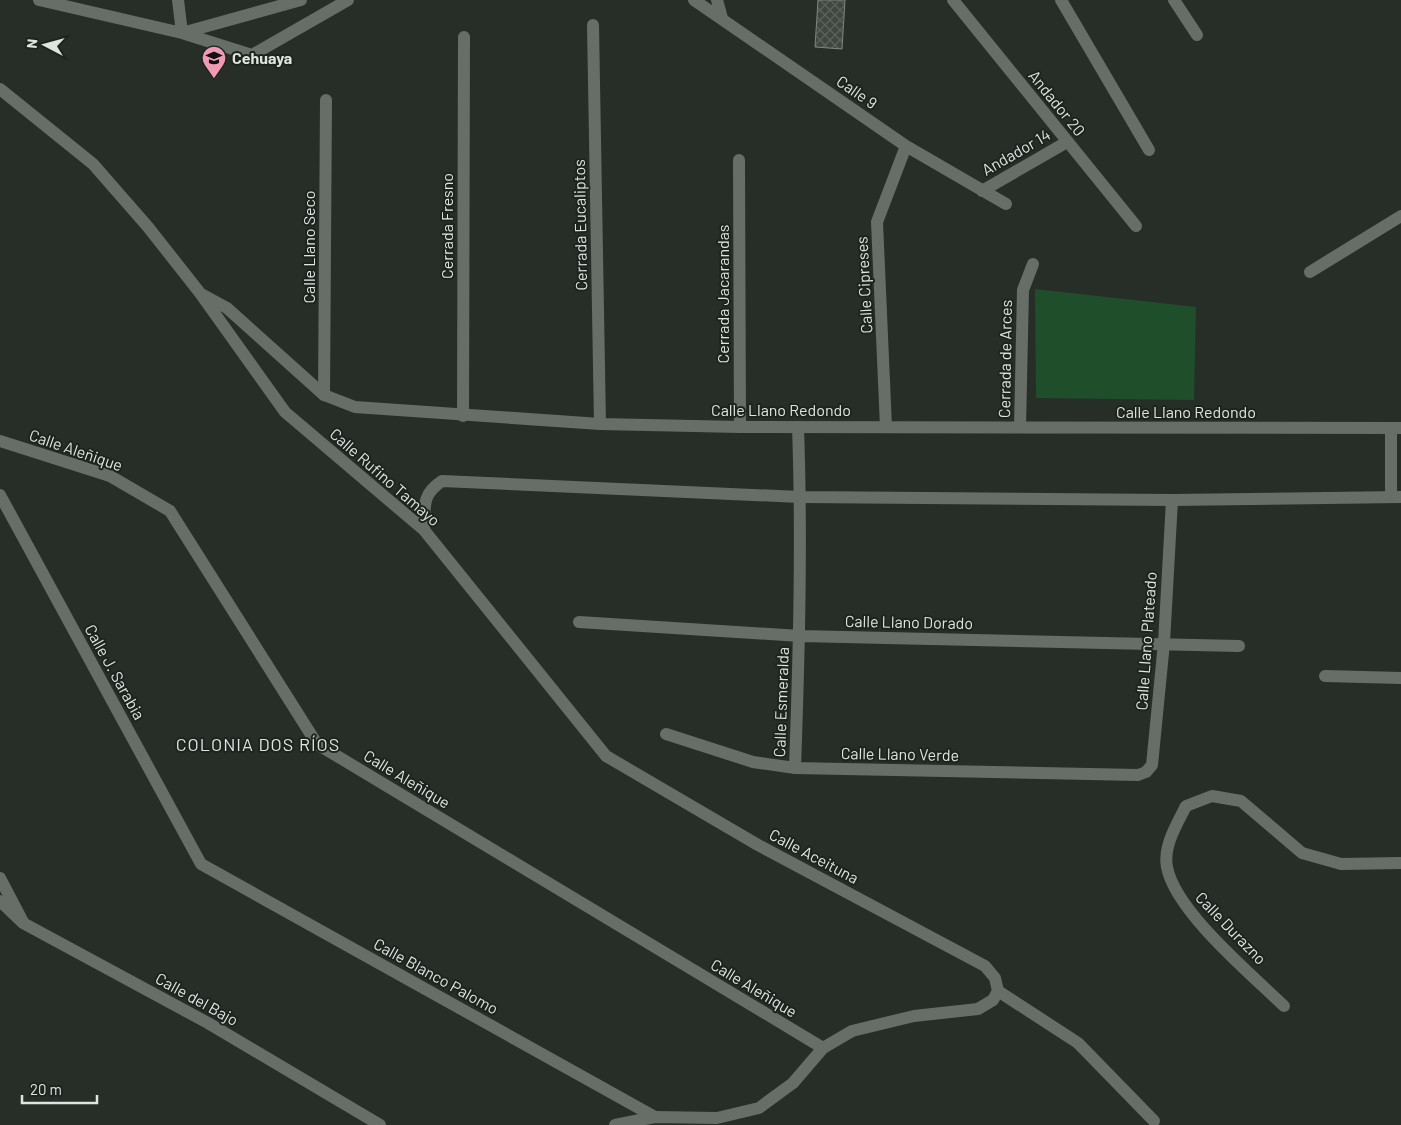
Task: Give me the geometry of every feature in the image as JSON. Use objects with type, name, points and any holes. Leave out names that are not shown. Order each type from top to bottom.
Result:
[{"type":"street","points":[[39,0],[62,2],[182,33],[252,55],[348,0]]},
{"type":"street","points":[[178,0],[182,33]]},
{"type":"street","points":[[182,33],[301,0]]},
{"type":"street","name":"Calle 9","points":[[694,0],[906,146],[1006,204]]},
{"type":"street","points":[[717,0],[722,18]]},
{"type":"street","name":"Andador 20","points":[[953,0],[1136,226]]},
{"type":"street","points":[[1060,0],[1149,150]]},
{"type":"street","points":[[1174,0],[1197,36]]},
{"type":"street","name":"Cerrada Eucaliptos","points":[[592,25],[600,424]]},
{"type":"street","name":"Cerrada Fresno","points":[[463,416],[464,37]]},
{"type":"street","name":"Calle Rufino Tamayo","points":[[0,89],[93,164],[148,227],[200,293],[284,412],[424,530],[606,756]]},
{"type":"street","name":"Calle Llano Seco","points":[[324,395],[326,100]]},
{"type":"street","name":"Andador 14","points":[[982,191],[1067,142]]},
{"type":"street","name":"Calle Cipreses","points":[[886,427],[877,222],[906,146]]},
{"type":"street","name":"Cerrada Jacarandas","points":[[739,160],[740,427]]},
{"type":"street","points":[[1310,272],[1401,216]]},
{"type":"street","name":"Cerrada de Arces","points":[[1020,427],[1023,290],[1033,264]]},
{"type":"street","name":"Calle Llano Redondo","points":[[200,293],[227,308],[324,395],[355,407],[463,416],[600,424],[740,427],[1396,429]]},
{"type":"street","name":"Calle Esmeralda","points":[[795,768],[800,636],[798,427]]},
{"type":"street","points":[[424,530],[425,500],[431,488],[442,481],[800,497],[1172,500],[1396,497],[1396,429]]},
{"type":"street","name":"Calle Aleñique","points":[[0,441],[110,476],[170,510],[317,744],[823,1048]]},
{"type":"street","name":"Calle J. Sarabia","points":[[0,495],[201,864]]},
{"type":"street","name":"Calle Llano Plateado","points":[[1138,775],[1146,772],[1152,764],[1164,643],[1172,500]]},
{"type":"street","name":"Calle Llano Dorado","points":[[579,622],[800,636],[1239,646]]},
{"type":"street","points":[[1325,676],[1401,678]]},
{"type":"street","name":"Calle Llano Verde","points":[[666,734],[753,762],[795,768],[1138,775]]},
{"type":"street","name":"Calle Aceituna","points":[[606,756],[758,845],[985,966],[995,978],[998,991]]},
{"type":"street","name":"Calle Durazno","points":[[1284,1006],[1193,916],[1174,890],[1167,866],[1168,856],[1171,836],[1186,806],[1212,796],[1241,801],[1302,853],[1341,864],[1401,863]]},
{"type":"street","name":"Calle Blanco Palomo","points":[[201,864],[655,1117]]},
{"type":"street","points":[[0,878],[23,923]]},
{"type":"street","name":"Calle del Bajo","points":[[0,901],[23,923],[208,1023],[380,1125]]},
{"type":"street","points":[[615,1125],[655,1117],[717,1118],[759,1108],[793,1083],[823,1048],[852,1031],[914,1016],[978,1009],[992,1000],[998,991],[1078,1044],[1154,1121]]},
{"type":"green space","points":[[1035,289],[1196,307],[1194,400],[1036,398]]},
{"type":"building","points":[[818,0],[845,0],[842,49],[815,47]]},
{"type":"place","name":"Cehuaya","points":[[214,79]]},
{"type":"district","name":"COLONIA DOS RÍOS","points":[[258,745]]}]
